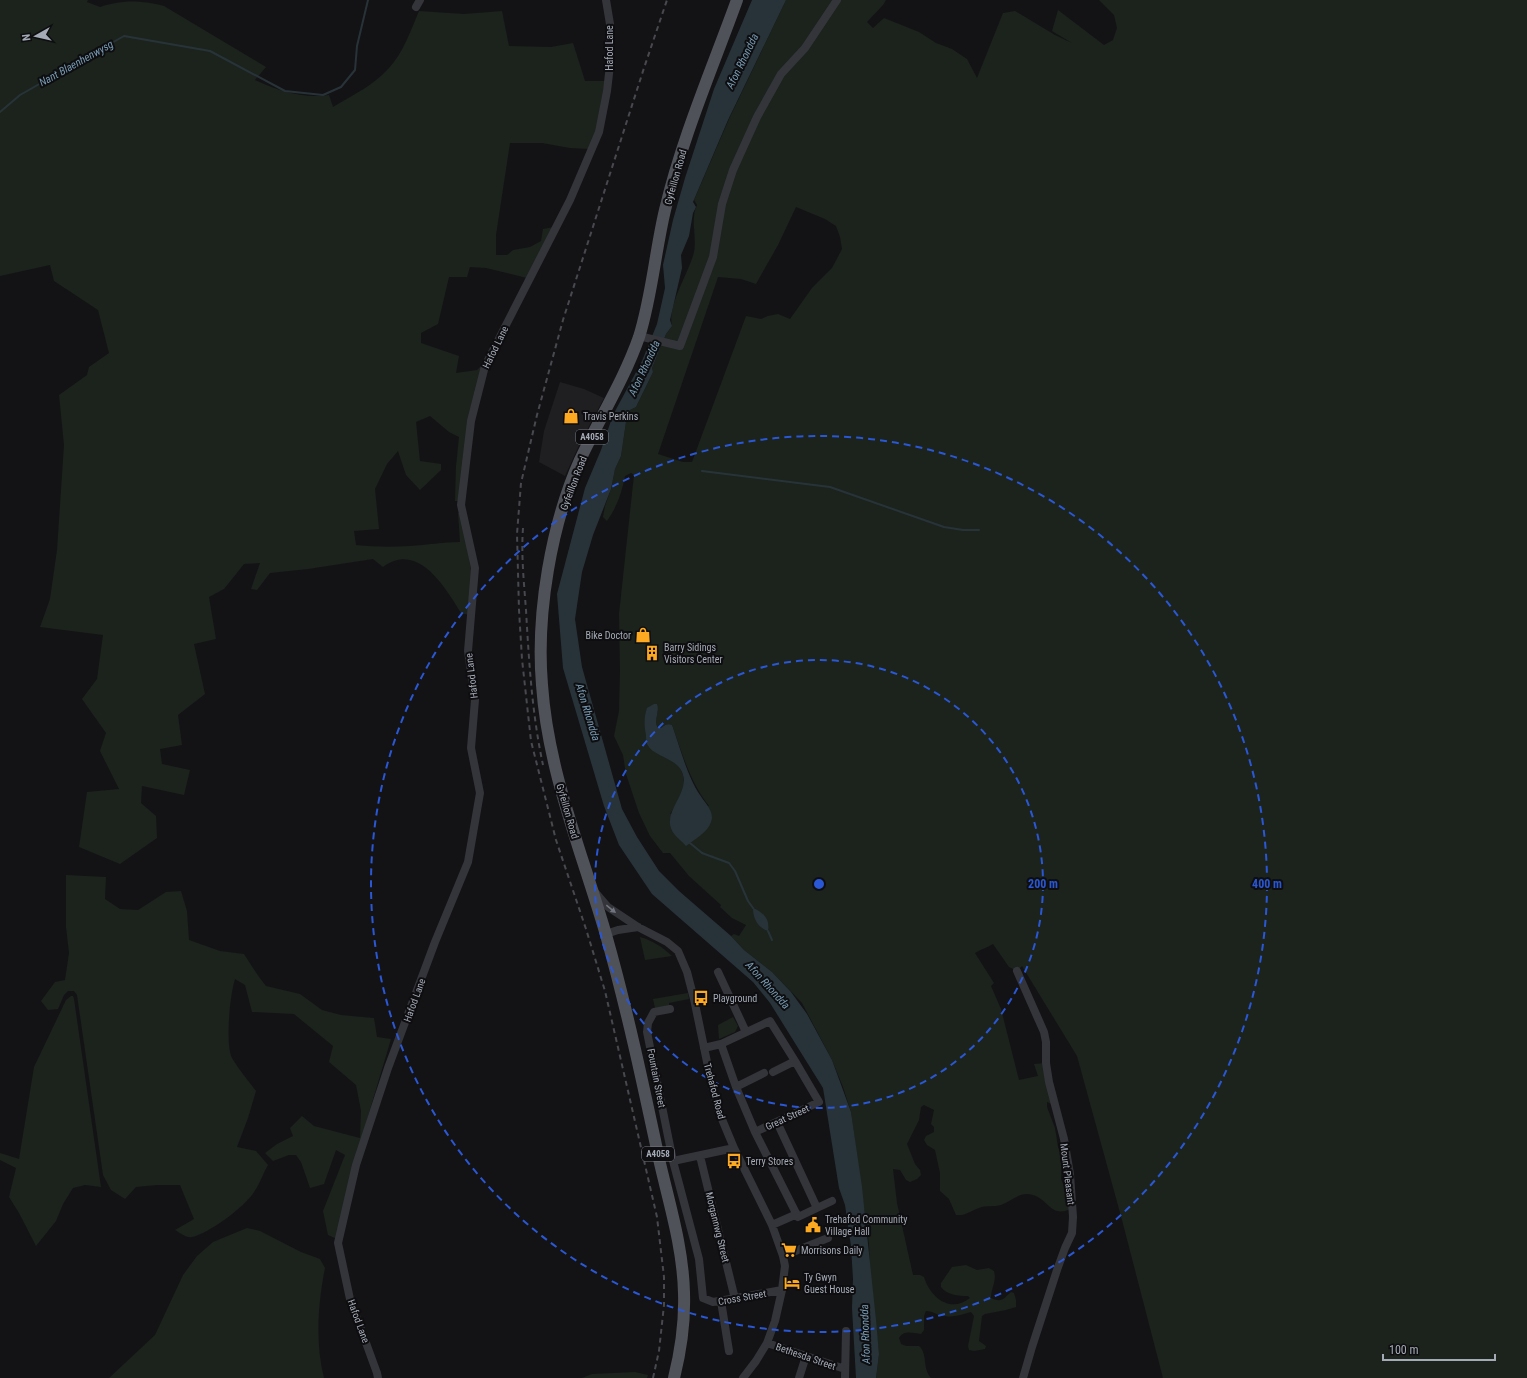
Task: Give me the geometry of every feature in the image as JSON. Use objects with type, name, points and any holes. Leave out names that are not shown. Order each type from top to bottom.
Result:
[{"type":"main road","name":"Gyfeillon Road","points":[[606,934],[561,788],[546,716],[542,685],[541,656],[543,600],[551,557],[568,491],[579,462],[644,337],[648,302],[665,210],[675,171],[738,0]]},
{"type":"main road","name":"A4058","points":[[606,934],[630,1028],[679,1247],[684,1292],[684,1313],[679,1356],[674,1378]]},
{"type":"street","name":"Hafod Lane","points":[[378,1378],[378,1373],[350,1299],[338,1243],[356,1165],[388,1068],[435,942],[468,862],[480,793],[471,748],[475,700],[468,651],[475,568],[461,505],[471,421],[485,366],[570,200],[598,132],[607,91],[610,65],[610,24],[606,0]]},
{"type":"street","points":[[644,337],[680,346],[713,257],[722,204],[731,177],[757,117],[781,74],[805,48],[837,0]]},
{"type":"street","name":"Trehafod Road","points":[[590,885],[608,907],[638,927],[667,942],[678,951],[687,972],[719,1112],[734,1148],[772,1225],[783,1256],[785,1266],[782,1290],[775,1321],[767,1343],[743,1378]]},
{"type":"street","points":[[606,934],[618,930],[638,927]]},
{"type":"street","name":"Mount Pleasant","points":[[1017,971],[1044,1032],[1049,1082],[1064,1139],[1070,1174],[1073,1217],[1072,1233],[1054,1278],[1023,1378]]},
{"type":"street","points":[[718,972],[746,1032]]},
{"type":"street","name":"Fountain Street","points":[[670,1009],[654,1012],[648,1023],[647,1032],[673,1161]]},
{"type":"street","points":[[704,1048],[721,1044],[770,1021],[795,1061],[773,1072]]},
{"type":"street","points":[[721,1044],[736,1087],[755,1132],[797,1215]]},
{"type":"street","name":"Great Street","points":[[755,1132],[819,1102],[795,1061]]},
{"type":"street","points":[[736,1087],[764,1074]]},
{"type":"street","points":[[777,1122],[816,1208]]},
{"type":"street","points":[[673,1161],[734,1148]]},
{"type":"street","name":"Morgannwg Street","points":[[700,1156],[735,1299]]},
{"type":"street","name":"Cross Street","points":[[673,1161],[699,1259],[703,1298],[713,1302],[782,1290]]},
{"type":"street","points":[[772,1225],[832,1201]]},
{"type":"street","points":[[783,1256],[828,1238]]},
{"type":"street","points":[[720,1301],[729,1351]]},
{"type":"street","points":[[845,1374],[846,1331]]},
{"type":"street","name":"Bethesda Street","points":[[767,1343],[806,1356],[845,1374]]},
{"type":"street","points":[[799,1378],[806,1356]]},
{"type":"shaded area","points":[[0,0],[88,0],[87,2],[100,7],[124,2],[147,3],[164,6],[266,67],[255,80],[273,88],[291,93],[310,96],[329,95],[333,107],[370,85],[389,68],[403,48],[419,11],[464,14],[502,11],[509,46],[551,47],[573,43],[585,81],[605,81],[596,131],[590,149],[570,148],[542,143],[510,143],[496,235],[496,255],[507,255],[513,250],[530,247],[541,241],[543,229],[554,227],[527,278],[486,268],[470,267],[467,277],[449,277],[438,324],[421,333],[421,343],[459,356],[456,373],[477,370],[482,365],[460,501],[455,501],[459,437],[449,432],[430,416],[416,422],[420,461],[441,464],[441,470],[420,490],[406,475],[398,451],[387,464],[375,489],[379,529],[354,531],[356,545],[396,547],[460,542],[458,513],[461,513],[472,575],[469,615],[461,613],[439,580],[429,570],[419,563],[408,560],[396,560],[383,567],[373,559],[270,573],[257,590],[251,589],[260,563],[244,564],[224,589],[209,597],[216,639],[194,644],[205,694],[178,715],[182,745],[160,749],[162,764],[190,770],[184,795],[142,786],[141,803],[156,816],[157,838],[120,864],[79,847],[87,792],[119,789],[100,751],[106,733],[82,699],[97,679],[103,635],[40,627],[50,599],[57,550],[64,445],[59,395],[87,375],[89,367],[109,353],[98,310],[54,281],[50,265],[0,276]]},
{"type":"shaded area","points":[[786,0],[886,0],[867,22],[873,28],[884,18],[919,32],[936,43],[952,49],[967,59],[977,78],[1003,13],[1015,11],[1055,35],[1072,43],[1052,31],[1058,10],[1104,45],[1113,40],[1117,28],[1114,15],[1099,0],[1527,0],[1527,1378],[1163,1378],[1077,1056],[1022,966],[1017,971],[1009,967],[993,944],[975,953],[994,983],[991,986],[1001,1009],[1019,1080],[1038,1076],[1034,1064],[1046,1063],[1054,1105],[1047,1102],[1047,1107],[1055,1128],[1058,1147],[1062,1157],[1061,1179],[1070,1200],[1070,1209],[1064,1211],[1054,1210],[1038,1197],[1024,1194],[1001,1205],[982,1207],[965,1214],[956,1215],[949,1199],[940,1191],[940,1173],[935,1150],[927,1145],[924,1140],[926,1136],[934,1132],[934,1127],[931,1124],[934,1110],[924,1105],[921,1107],[919,1120],[907,1144],[921,1175],[917,1179],[910,1182],[906,1180],[900,1170],[893,1169],[897,1203],[913,1275],[920,1275],[924,1277],[931,1291],[936,1297],[948,1304],[955,1304],[963,1303],[970,1298],[968,1296],[946,1292],[941,1287],[941,1283],[952,1267],[966,1265],[977,1270],[989,1268],[994,1271],[995,1275],[991,1298],[1000,1300],[1011,1292],[1014,1293],[1016,1307],[982,1316],[979,1341],[986,1346],[985,1349],[974,1351],[969,1350],[968,1346],[974,1316],[971,1312],[948,1316],[926,1311],[924,1316],[924,1330],[921,1334],[906,1333],[901,1335],[899,1338],[901,1344],[906,1346],[919,1346],[922,1349],[928,1374],[931,1378],[876,1378],[879,1354],[870,1274],[869,1245],[851,1112],[832,1060],[802,1003],[772,972],[744,950],[731,936],[734,934],[739,936],[746,925],[732,918],[720,907],[721,905],[689,876],[670,853],[663,853],[650,836],[639,813],[626,774],[623,755],[614,736],[619,711],[619,614],[634,475],[631,473],[625,476],[619,499],[607,521],[603,517],[605,506],[611,489],[615,469],[621,456],[627,415],[630,410],[636,407],[653,372],[652,368],[666,334],[672,326],[671,318],[675,299],[694,252],[694,216],[697,205],[694,200],[729,119]],"holes":[[[796,207],[825,219],[836,226],[842,249],[832,268],[812,288],[790,319],[778,314],[761,319],[746,316],[692,462],[683,462],[658,454],[718,277],[741,279],[756,284],[778,245]],[[647,708],[658,711],[656,720],[658,728],[661,728],[667,724],[672,725],[683,757],[692,777],[702,797],[709,806],[670,814],[682,795],[684,786],[683,775],[679,766],[668,759]]]},
{"type":"shaded area","name":"Travis Perkins","points":[[560,382],[584,389],[604,398],[581,441],[565,476],[539,462],[544,431]]},
{"type":"shaded area","points":[[66,875],[106,877],[105,899],[120,909],[138,910],[166,892],[181,891],[187,911],[189,940],[220,951],[244,954],[266,986],[300,994],[322,1010],[341,1015],[374,1018],[377,1037],[391,1039],[366,1123],[337,1239],[328,1235],[323,1211],[345,1155],[336,1150],[324,1184],[310,1188],[301,1162],[296,1155],[289,1155],[273,1161],[265,1153],[277,1144],[293,1136],[290,1128],[302,1116],[314,1126],[360,1138],[361,1111],[356,1085],[329,1062],[333,1046],[294,1014],[252,1012],[245,985],[235,979],[231,996],[229,1019],[230,1051],[232,1058],[256,1091],[237,1147],[256,1151],[268,1165],[256,1189],[243,1205],[226,1219],[207,1231],[192,1237],[183,1235],[175,1230],[194,1219],[180,1185],[136,1187],[125,1199],[111,1190],[103,1175],[77,995],[74,991],[68,991],[64,995],[58,1009],[48,1010],[41,1001],[55,982],[65,980],[69,953],[66,927]]},
{"type":"shaded area","points":[[640,937],[650,940],[672,956],[645,960]]},
{"type":"shaded area","points":[[688,993],[689,999],[669,1003],[669,1006],[655,1008],[653,999]]},
{"type":"shaded area","points":[[73,996],[74,999],[101,1187],[85,1185],[73,1188],[63,1204],[56,1221],[36,1246],[9,1197],[16,1168],[0,1160],[0,1153],[19,1159],[34,1067],[66,1000]]},
{"type":"shaded area","points":[[733,1017],[738,1026],[735,1032],[719,1039],[718,1025]]},
{"type":"shaded area","points":[[247,1228],[260,1231],[301,1252],[320,1259],[325,1268],[318,1323],[319,1351],[324,1378],[109,1378],[155,1335],[183,1275],[197,1256],[213,1242]]},
{"type":"shaded area","points":[[635,1372],[648,1375],[647,1378],[582,1378],[592,1374]]},
{"type":"water","name":"Afon Rhondda","points":[[752,0],[786,0],[728,120],[693,202],[696,207],[693,213],[689,236],[681,255],[682,268],[670,320],[672,326],[666,334],[652,368],[653,372],[636,407],[630,410],[627,415],[621,456],[615,469],[611,489],[593,535],[582,572],[575,619],[582,667],[622,809],[637,837],[659,871],[679,891],[731,936],[744,950],[772,972],[791,992],[807,1014],[832,1060],[851,1112],[862,1187],[879,1354],[876,1378],[856,1378],[852,1308],[853,1279],[851,1246],[845,1205],[839,1188],[823,1088],[770,1003],[753,982],[652,894],[619,845],[604,806],[563,668],[557,594],[585,488],[601,450],[613,415],[642,361],[657,324],[665,288],[663,265],[673,220],[685,178],[714,89]]},
{"type":"water","points":[[657,704],[658,707],[656,722],[658,728],[661,728],[667,724],[672,725],[691,779],[712,815],[711,822],[707,829],[686,846],[675,835],[671,827],[670,820],[682,791],[684,783],[683,775],[676,765],[650,749],[647,744],[645,715],[647,708]]},
{"type":"water","points":[[753,908],[760,912],[767,920],[768,931],[756,922]]},
{"type":"waterway","name":"Nant Blaenhenwysg","points":[[0,112],[20,95],[124,36],[210,51],[285,91],[323,95],[341,87],[355,70],[357,46],[368,0]]},
{"type":"waterway","points":[[702,471],[830,487],[944,527],[963,530],[979,530]]},
{"type":"waterway","points":[[690,843],[702,853],[729,863],[735,871],[748,901],[753,908]]},
{"type":"waterway","points":[[768,931],[772,940]]},
{"type":"railway","points":[[653,1378],[659,1351],[664,1305],[664,1277],[657,1217],[605,991],[556,840],[531,741],[522,659],[517,534],[521,483],[537,415],[563,320],[667,0]]},
{"type":"railway","points":[[523,528],[523,569],[530,668],[536,727],[543,765]]},
{"type":"place","name":"Travis Perkins","points":[[571,416]]},
{"type":"place","name":"Bike Doctor","points":[[643,635]]},
{"type":"place","name":"Barry Sidings Visitors Center","points":[[652,653]]},
{"type":"place","name":"Playground","points":[[701,998]]},
{"type":"place","name":"Terry Stores","points":[[734,1161]]},
{"type":"place","name":"Trehafod Community Village Hall","points":[[813,1225]]},
{"type":"place","name":"Morrisons Daily","points":[[789,1250]]},
{"type":"place","name":"Ty Gwyn Guest House","points":[[792,1283]]}]
